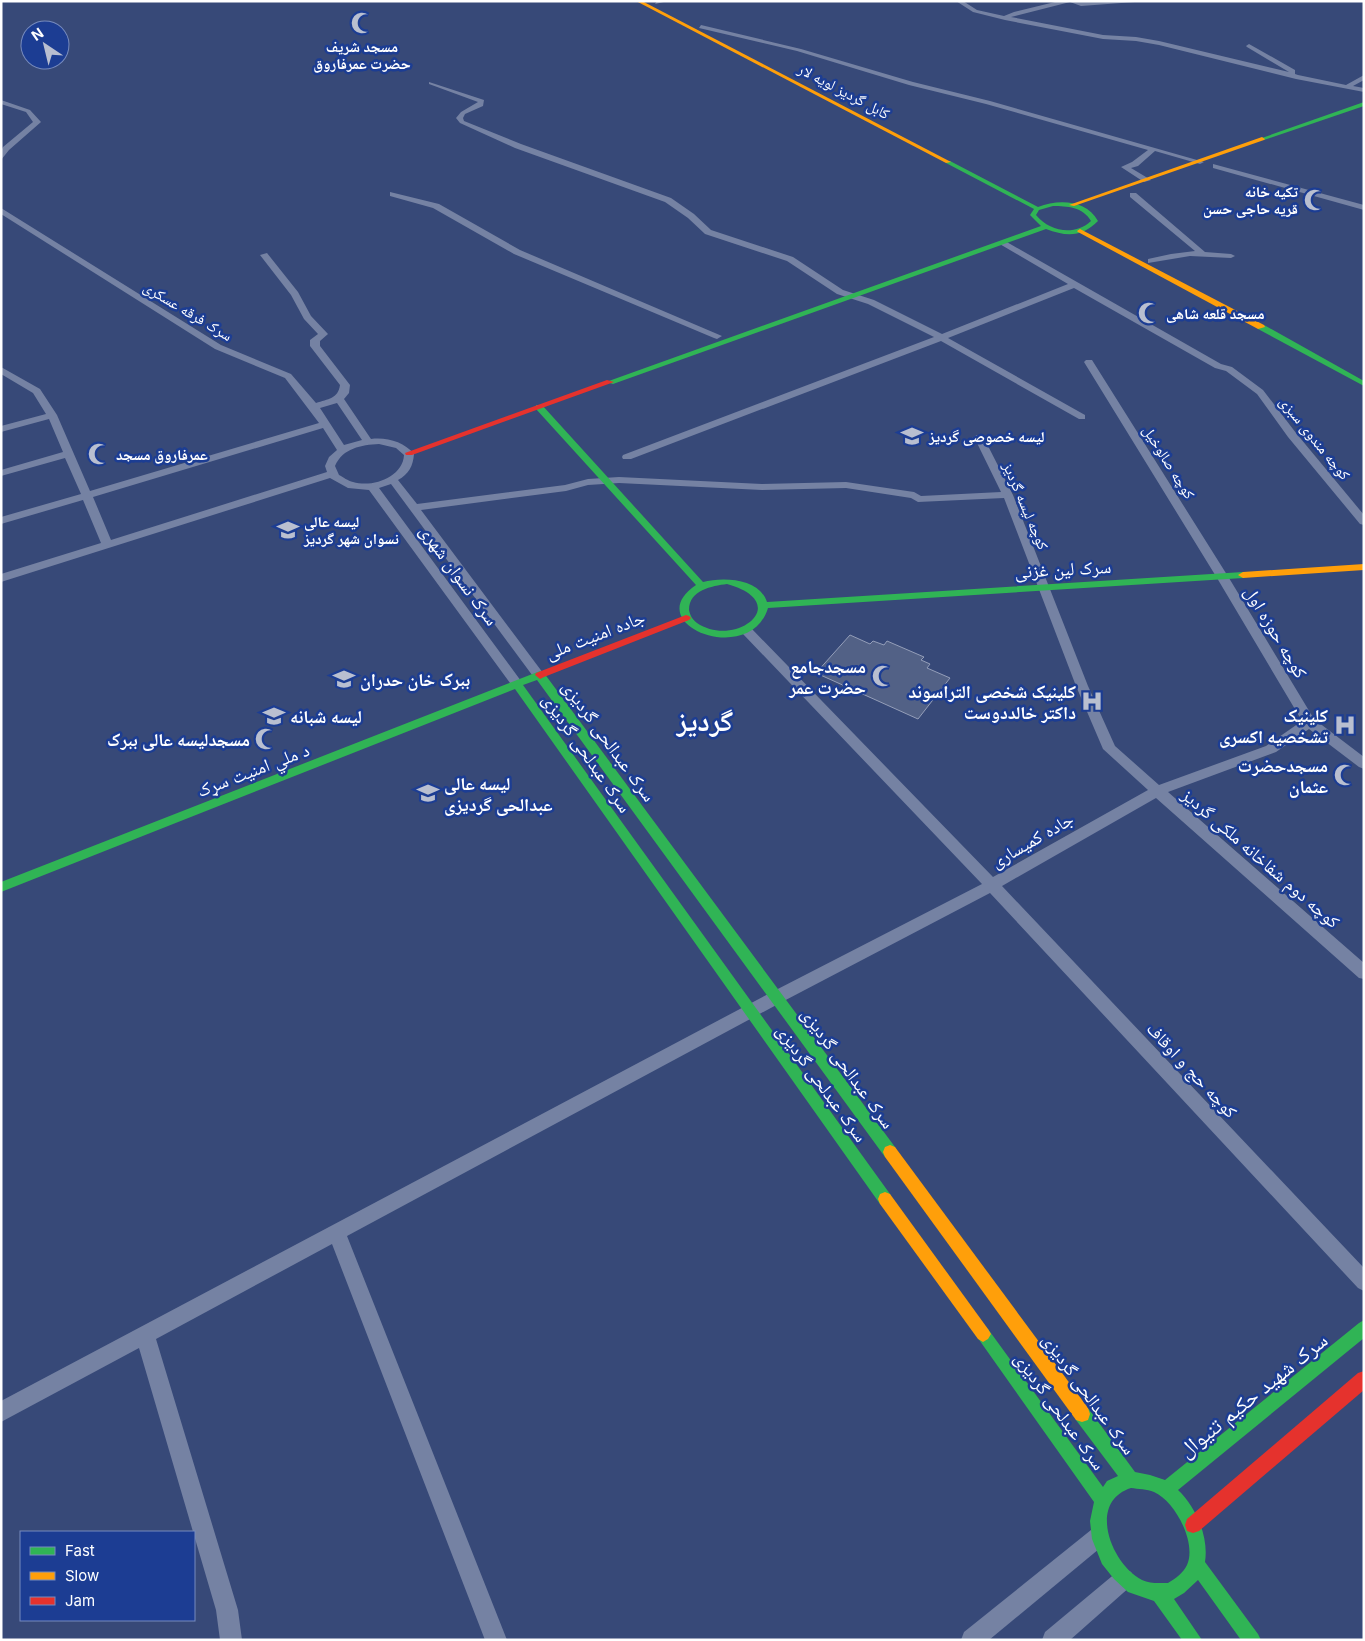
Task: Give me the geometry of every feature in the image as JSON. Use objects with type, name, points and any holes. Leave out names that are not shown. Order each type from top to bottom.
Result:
[{"type":"main road","name":"کابل گردیز لویه لار","points":[[638,1],[1040,207]]},
{"type":"main road","name":"کابل گردیز لویه لار","points":[[658,2],[701,27],[1040,207]]},
{"type":"main road","points":[[1072,205],[1364,104]]},
{"type":"main road","points":[[1089,212],[1364,113]]},
{"type":"main road","points":[[1084,230],[1095,221],[1094,216],[1072,205],[1060,204],[1040,207],[1032,216],[1041,225],[1059,231],[1084,230],[1301,338],[1364,374]]},
{"type":"main road","points":[[406,450],[840,292],[1041,225]]},
{"type":"main road","points":[[406,450],[539,407],[853,296],[1002,243],[1041,225]]},
{"type":"main road","points":[[1084,230],[1364,384]]},
{"type":"main road","points":[[539,407],[701,586]]},
{"type":"main road","name":"سرک لین غزنی","points":[[764,605],[1223,578],[1364,567]]},
{"type":"main road","points":[[727,581],[752,589],[760,596],[764,605],[763,615],[760,620],[747,631],[719,635],[705,632],[694,626],[686,618],[683,609],[685,600],[691,592],[701,586],[714,582],[727,581]]},
{"type":"main road","name":"جاده امنیت ملی","points":[[517,684],[686,618]]},
{"type":"main road","name":"سرک عبدالحی گردیزی","points":[[539,676],[1131,1480]]},
{"type":"main road","name":"د ملي امنیت سړک","points":[[1,887],[517,684]]},
{"type":"main road","name":"سرک عبدلحی گردیزی","points":[[517,684],[750,1012],[1102,1500]]},
{"type":"main road","name":"سرک شهید حکیم تنیوال","points":[[1166,1490],[1364,1328]]},
{"type":"main road","points":[[1193,1525],[1364,1379]]},
{"type":"main road","points":[[1131,1480],[1149,1482],[1166,1490],[1182,1506],[1193,1525],[1197,1545],[1196,1564],[1188,1579],[1176,1589],[1159,1593],[1141,1589],[1124,1579],[1113,1567],[1104,1552],[1098,1536],[1097,1517],[1102,1500],[1114,1486],[1131,1480]]},
{"type":"main road","points":[[1196,1564],[1252,1640]]},
{"type":"main road","points":[[1159,1593],[1193,1640]]},
{"type":"street","points":[[959,1],[975,11],[1005,18],[1103,37],[1136,39],[1159,43],[1364,90]]},
{"type":"street","points":[[1005,18],[1016,12],[1068,1]]},
{"type":"street","points":[[1073,1],[1082,4],[1145,1]]},
{"type":"street","points":[[701,27],[799,50],[911,84],[988,102],[1200,162]]},
{"type":"street","points":[[1249,46],[1293,71],[1292,75]]},
{"type":"street","points":[[1348,86],[1364,77]]},
{"type":"street","points":[[431,83],[482,101],[481,105],[463,113],[459,118],[462,122],[518,146],[668,200],[691,216],[708,232],[790,259],[840,292],[871,302],[940,337],[1082,417]]},
{"type":"street","points":[[1,102],[28,111],[37,122],[6,149],[1,158]]},
{"type":"street","points":[[1147,180],[1125,167],[1136,164],[1153,149]]},
{"type":"street","points":[[1216,166],[1364,208]]},
{"type":"street","points":[[393,194],[436,206],[517,252],[717,336]]},
{"type":"street","points":[[1133,195],[1202,253]]},
{"type":"street","name":"سرک فرقه عسکری","points":[[1,210],[218,347],[288,376],[314,406],[342,450]]},
{"type":"street","name":"کوچه مندوی سبزی","points":[[1002,243],[1073,285],[1218,366],[1229,369],[1240,376],[1260,392],[1292,435],[1364,522]]},
{"type":"street","points":[[1151,262],[1171,255],[1202,253],[1231,256]]},
{"type":"street","points":[[264,255],[294,294],[307,318],[323,334],[315,340],[315,346],[345,385],[344,393],[339,399],[314,406]]},
{"type":"street","points":[[627,457],[875,364],[1073,285]]},
{"type":"street","name":"کوچه صالوخیل","points":[[1089,362],[1223,578]]},
{"type":"street","points":[[1,370],[37,391],[52,415],[108,545]]},
{"type":"street","points":[[339,399],[368,441]]},
{"type":"street","points":[[1,429],[52,415]]},
{"type":"street","points":[[1,521],[325,424]]},
{"type":"street","name":"کوچه لیسه گردیز","points":[[977,438],[981,442],[1008,495],[1082,686],[1110,749],[1156,791]]},
{"type":"street","points":[[368,441],[388,442],[406,450],[410,460],[408,467],[393,480],[372,486],[350,485],[340,482],[332,474],[330,466],[332,461],[342,450],[368,441]]},
{"type":"street","points":[[1,473],[68,454]]},
{"type":"street","points":[[1,578],[332,474]]},
{"type":"street","name":"سرک نسوان شهری","points":[[393,480],[539,676]]},
{"type":"street","points":[[414,508],[606,481],[762,487],[846,485],[914,495],[918,499],[1008,495]]},
{"type":"street","name":"سرک نسوان شهری","points":[[372,486],[517,684]]},
{"type":"street","name":"کوچه حوزه اول","points":[[1223,578],[1300,704],[1309,722]]},
{"type":"street","name":"کوچه حج و اوقاف","points":[[747,631],[992,885],[1364,1282]]},
{"type":"street","points":[[1309,722],[1364,764]]},
{"type":"street","name":"جاده کمیساری","points":[[1,1412],[775,998],[992,885],[1156,791],[1271,749],[1309,722]]},
{"type":"street","name":"کوچه دوم شفاخانه ملکی گردیز","points":[[1156,791],[1364,973]]},
{"type":"street","points":[[336,1232],[496,1640]]},
{"type":"street","points":[[145,1334],[227,1610],[231,1640]]},
{"type":"street","points":[[972,1640],[1098,1536]]},
{"type":"street","points":[[1053,1640],[1124,1579]]},
{"type":"building","name":"مسجدجامع حضرت عمر","points":[[850,635],[870,644],[873,641],[884,645],[887,641],[924,657],[921,660],[930,664],[927,668],[950,678],[918,719],[816,673]]},
{"type":"traffic: fast","points":[[1262,139],[1364,104]]},
{"type":"traffic: fast","points":[[948,162],[1036,208]]},
{"type":"traffic: fast","points":[[1052,204],[1077,206],[1088,212],[1095,221],[1086,229],[1079,231],[1057,231],[1043,225],[1033,215],[1037,209],[1052,204]]},
{"type":"traffic: fast","points":[[610,382],[1046,227]]},
{"type":"traffic: fast","points":[[1261,327],[1364,384]]},
{"type":"traffic: fast","points":[[539,407],[701,585]]},
{"type":"traffic: fast","points":[[764,605],[1243,575]]},
{"type":"traffic: fast","points":[[727,581],[749,588],[761,598],[764,608],[760,618],[750,627],[722,635],[706,632],[692,624],[687,619],[685,613],[686,602],[689,596],[704,585],[727,581]]},
{"type":"traffic: fast","points":[[1,887],[540,675]]},
{"type":"traffic: fast","points":[[539,676],[890,1152]]},
{"type":"traffic: fast","points":[[517,684],[885,1199]]},
{"type":"traffic: fast","points":[[1166,1490],[1364,1328]]},
{"type":"traffic: fast","points":[[983,1334],[1102,1500]]},
{"type":"traffic: fast","points":[[1082,1414],[1131,1480]]},
{"type":"traffic: fast","points":[[1131,1480],[1150,1483],[1167,1491],[1183,1509],[1195,1534],[1198,1560],[1193,1572],[1185,1581],[1169,1592],[1151,1592],[1134,1585],[1120,1573],[1108,1558],[1100,1539],[1098,1521],[1102,1503],[1113,1487],[1131,1480]]},
{"type":"traffic: fast","points":[[1196,1563],[1252,1640]]},
{"type":"traffic: fast","points":[[1159,1593],[1193,1640]]},
{"type":"traffic: slow","points":[[638,1],[948,162]]},
{"type":"traffic: slow","points":[[1072,205],[1262,139]]},
{"type":"traffic: slow","points":[[1080,231],[1261,327]]},
{"type":"traffic: slow","points":[[1243,575],[1364,567]]},
{"type":"traffic: slow","points":[[890,1152],[1082,1414]]},
{"type":"traffic: slow","points":[[885,1199],[983,1334]]},
{"type":"traffic: jam","points":[[409,453],[610,382]]},
{"type":"traffic: jam","points":[[540,675],[686,618]]},
{"type":"traffic: jam","points":[[1193,1525],[1364,1379]]},
{"type":"place","name":"مسجد شریف حضرت عمرفاروق","points":[[362,23]]},
{"type":"place","name":"تکیه خانه قریه حاجی حسن","points":[[1315,200]]},
{"type":"place","name":"مسجد قلعه شاهی","points":[[1149,313]]},
{"type":"place","name":"لیسه خصوصی گردیز","points":[[912,436]]},
{"type":"place","name":"عمرفاروق مسجد","points":[[99,454]]},
{"type":"place","name":"لیسه عالی نسوان شهر گردیز","points":[[288,530]]},
{"type":"place","name":"مسجدجامع حضرت عمر","points":[[883,676]]},
{"type":"place","name":"ببرک خان حدران","points":[[344,679]]},
{"type":"place","name":"کلینیک شخصی التراسوند داکتر خالددوست","points":[[1092,701]]},
{"type":"place","name":"لیسه شبانه","points":[[274,716]]},
{"type":"place","name":"کلینیک تشخصیه اکسری","points":[[1345,725]]},
{"type":"place","name":"مسجدلیسه عالی ببرک","points":[[266,739]]},
{"type":"place","name":"مسجدحضرت عثمان","points":[[1345,775]]},
{"type":"place","name":"لیسه عالی عبدالحی گردیزی","points":[[428,793]]},
{"type":"district","name":"گردیز","points":[[705,721]]}]
